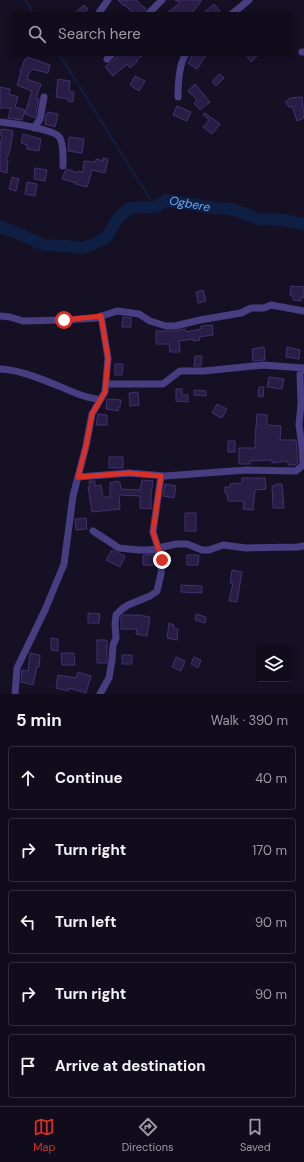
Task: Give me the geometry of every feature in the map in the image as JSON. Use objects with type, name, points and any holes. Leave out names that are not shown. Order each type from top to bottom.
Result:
[{"type":"street","points":[[99,12],[108,0]]},
{"type":"street","points":[[150,12],[162,0]]},
{"type":"street","points":[[234,12],[249,0]]},
{"type":"street","points":[[178,96],[178,85],[185,56]]},
{"type":"street","points":[[34,128],[40,119],[44,97]]},
{"type":"street","points":[[0,122],[16,124],[57,134],[60,137],[62,144],[63,166]]},
{"type":"street","points":[[0,316],[23,321],[64,320],[101,316],[117,311],[139,314],[150,321],[166,326],[175,326],[241,313],[251,308],[264,308],[271,305],[304,311]]},
{"type":"street","points":[[14,694],[17,668],[45,610],[64,564],[73,496],[86,446],[92,414],[105,392],[108,358],[101,316]]},
{"type":"street","points":[[78,477],[129,473],[161,476],[246,470],[296,471],[303,465],[302,447],[298,425],[301,404],[300,374],[303,368],[263,365],[204,371],[180,371],[163,384],[106,384]]},
{"type":"street","points":[[0,369],[9,370],[42,380],[81,395],[100,400]]},
{"type":"street","points":[[100,694],[109,678],[113,645],[116,638],[116,615],[128,605],[150,596],[157,591],[161,574],[162,560],[153,532],[161,476]]},
{"type":"street","points":[[93,531],[119,548],[139,550],[150,550],[176,544],[188,544],[202,550],[209,550],[222,545],[246,548],[304,546]]},
{"type":"building","points":[[118,0],[136,0],[146,9],[143,12],[132,12],[125,5],[124,6]]},
{"type":"building","points":[[175,0],[202,0],[193,12],[169,12],[180,3]]},
{"type":"building","points":[[214,4],[220,12],[204,12]]},
{"type":"building","points":[[84,5],[88,9],[85,12],[76,12]]},
{"type":"building","points":[[118,56],[142,56],[130,68],[127,64],[113,76],[105,67]]},
{"type":"building","points":[[192,56],[206,56],[197,69],[188,63]]},
{"type":"building","points":[[247,56],[257,56],[251,62]]},
{"type":"building","points":[[27,57],[50,65],[48,73],[31,69],[27,79],[41,84],[36,98],[39,99],[35,118],[25,114],[32,91],[17,85],[20,72]]},
{"type":"building","points":[[219,74],[224,78],[216,86],[212,82]]},
{"type":"building","points":[[135,76],[145,81],[139,91],[130,85]]},
{"type":"building","points":[[58,79],[70,81],[69,91],[74,92],[73,102],[68,101],[68,99],[56,97]]},
{"type":"building","points":[[195,84],[210,102],[201,109],[199,109],[194,103],[197,100],[188,91]]},
{"type":"building","points":[[0,87],[10,89],[9,94],[18,97],[15,107],[25,110],[22,120],[8,118],[11,108],[0,108]]},
{"type":"building","points":[[302,97],[304,118],[297,121],[292,106],[290,108],[285,102],[290,98]]},
{"type":"building","points":[[177,106],[191,112],[187,121],[173,115]]},
{"type":"building","points":[[48,112],[58,114],[55,127],[45,124],[46,114],[48,114]]},
{"type":"building","points":[[205,113],[220,124],[212,134],[203,127],[209,120],[203,114]]},
{"type":"building","points":[[3,129],[13,131],[10,150],[6,161],[8,161],[7,173],[0,171],[0,146],[2,136],[0,135],[0,130]]},
{"type":"building","points":[[23,134],[41,139],[39,151],[27,149],[27,145],[21,143]]},
{"type":"building","points":[[69,137],[84,139],[82,153],[68,151]]},
{"type":"building","points":[[103,158],[108,159],[105,173],[92,170],[87,187],[62,179],[67,169],[78,173],[78,171],[83,172],[84,161],[95,162],[96,159],[103,161]]},
{"type":"building","points":[[35,168],[47,170],[45,181],[34,179]]},
{"type":"building","points":[[12,177],[19,179],[16,191],[9,189]]},
{"type":"building","points":[[27,182],[37,184],[35,196],[25,194]]},
{"type":"building","points":[[291,286],[304,287],[304,298],[301,297],[301,301],[293,300],[293,296],[290,296]]},
{"type":"building","points":[[203,290],[206,301],[198,303],[196,292]]},
{"type":"building","points":[[123,317],[131,318],[131,327],[122,327]]},
{"type":"building","points":[[212,325],[213,335],[199,337],[200,340],[193,341],[193,339],[179,341],[180,352],[170,352],[169,344],[156,344],[156,331],[175,331],[185,329],[186,332],[201,329],[201,326]]},
{"type":"building","points":[[264,347],[265,360],[253,361],[252,349]]},
{"type":"building","points":[[287,347],[300,350],[299,359],[286,357]]},
{"type":"building","points":[[195,356],[202,356],[201,366],[194,366]]},
{"type":"building","points":[[115,364],[123,364],[122,375],[115,375]]},
{"type":"building","points":[[269,377],[284,379],[282,389],[267,387]]},
{"type":"building","points":[[259,387],[264,387],[263,397],[258,396]]},
{"type":"building","points":[[176,389],[182,389],[182,395],[188,395],[188,402],[176,401]]},
{"type":"building","points":[[194,390],[206,391],[206,396],[194,395]]},
{"type":"building","points":[[138,392],[139,405],[130,406],[129,393]]},
{"type":"building","points":[[107,399],[121,400],[118,411],[106,409]]},
{"type":"building","points":[[217,404],[227,409],[222,418],[212,413]]},
{"type":"building","points":[[98,414],[107,415],[107,425],[96,425]]},
{"type":"building","points":[[257,414],[267,415],[267,425],[281,426],[280,440],[296,440],[298,463],[295,465],[288,465],[288,461],[272,463],[272,460],[250,461],[250,464],[239,464],[239,448],[255,448]]},
{"type":"building","points":[[228,441],[235,441],[235,452],[228,452]]},
{"type":"building","points":[[109,457],[123,457],[123,468],[109,468]]},
{"type":"building","points":[[242,478],[265,478],[266,489],[255,490],[253,510],[243,509],[244,501],[228,501],[227,493],[225,493],[225,487],[230,487],[230,484],[242,483]]},
{"type":"building","points":[[142,480],[153,481],[151,509],[140,508],[140,496],[119,495],[120,509],[92,512],[88,487],[90,487],[89,481],[95,481],[95,486],[101,485],[103,497],[110,497],[110,483],[118,481],[121,489],[140,490]]},
{"type":"building","points":[[165,484],[176,486],[174,498],[163,496]]},
{"type":"building","points":[[276,484],[282,484],[284,508],[273,508],[272,486],[276,486]]},
{"type":"building","points":[[185,513],[196,513],[196,531],[185,531]]},
{"type":"building","points":[[86,518],[87,529],[76,530],[75,519]]},
{"type":"building","points":[[112,550],[125,556],[120,567],[106,560]]},
{"type":"building","points":[[155,554],[156,565],[143,565],[143,555]]},
{"type":"building","points":[[187,555],[199,555],[198,565],[187,565]]},
{"type":"building","points":[[232,570],[242,572],[237,602],[229,601],[233,583],[230,583]]},
{"type":"building","points":[[181,585],[202,586],[202,593],[181,592]]},
{"type":"building","points":[[88,613],[100,614],[99,623],[88,623]]},
{"type":"building","points":[[196,614],[206,617],[205,623],[195,620]]},
{"type":"building","points":[[123,615],[150,617],[147,636],[136,634],[137,629],[121,629],[121,617]]},
{"type":"building","points":[[169,623],[174,625],[174,628],[178,629],[177,640],[167,638]]},
{"type":"building","points":[[51,638],[58,639],[58,651],[51,650]]},
{"type":"building","points":[[97,640],[107,640],[107,663],[97,663]]},
{"type":"building","points":[[30,653],[40,655],[39,667],[37,666],[33,685],[21,682],[22,670],[28,671]]},
{"type":"building","points":[[61,653],[74,653],[75,665],[62,665]]},
{"type":"building","points":[[122,655],[132,655],[132,664],[122,664]]},
{"type":"building","points":[[176,657],[185,661],[181,671],[172,667]]},
{"type":"building","points":[[194,657],[201,660],[198,668],[191,664]]},
{"type":"building","points":[[78,672],[91,676],[86,693],[69,688],[68,691],[56,688],[58,675],[76,678]]},
{"type":"waterway","points":[[25,0],[33,12]]},
{"type":"waterway","points":[[60,56],[155,207]]},
{"type":"waterway","name":"Ogbere","points":[[0,227],[44,245],[81,248],[92,245],[106,238],[118,218],[129,208],[155,207],[167,200],[213,208],[231,209],[259,219],[284,220],[304,224]]},
{"type":"route","points":[[64,320],[96,318],[101,316],[108,358],[105,392],[92,414],[78,477],[129,473],[161,476],[153,532],[162,560]]}]
